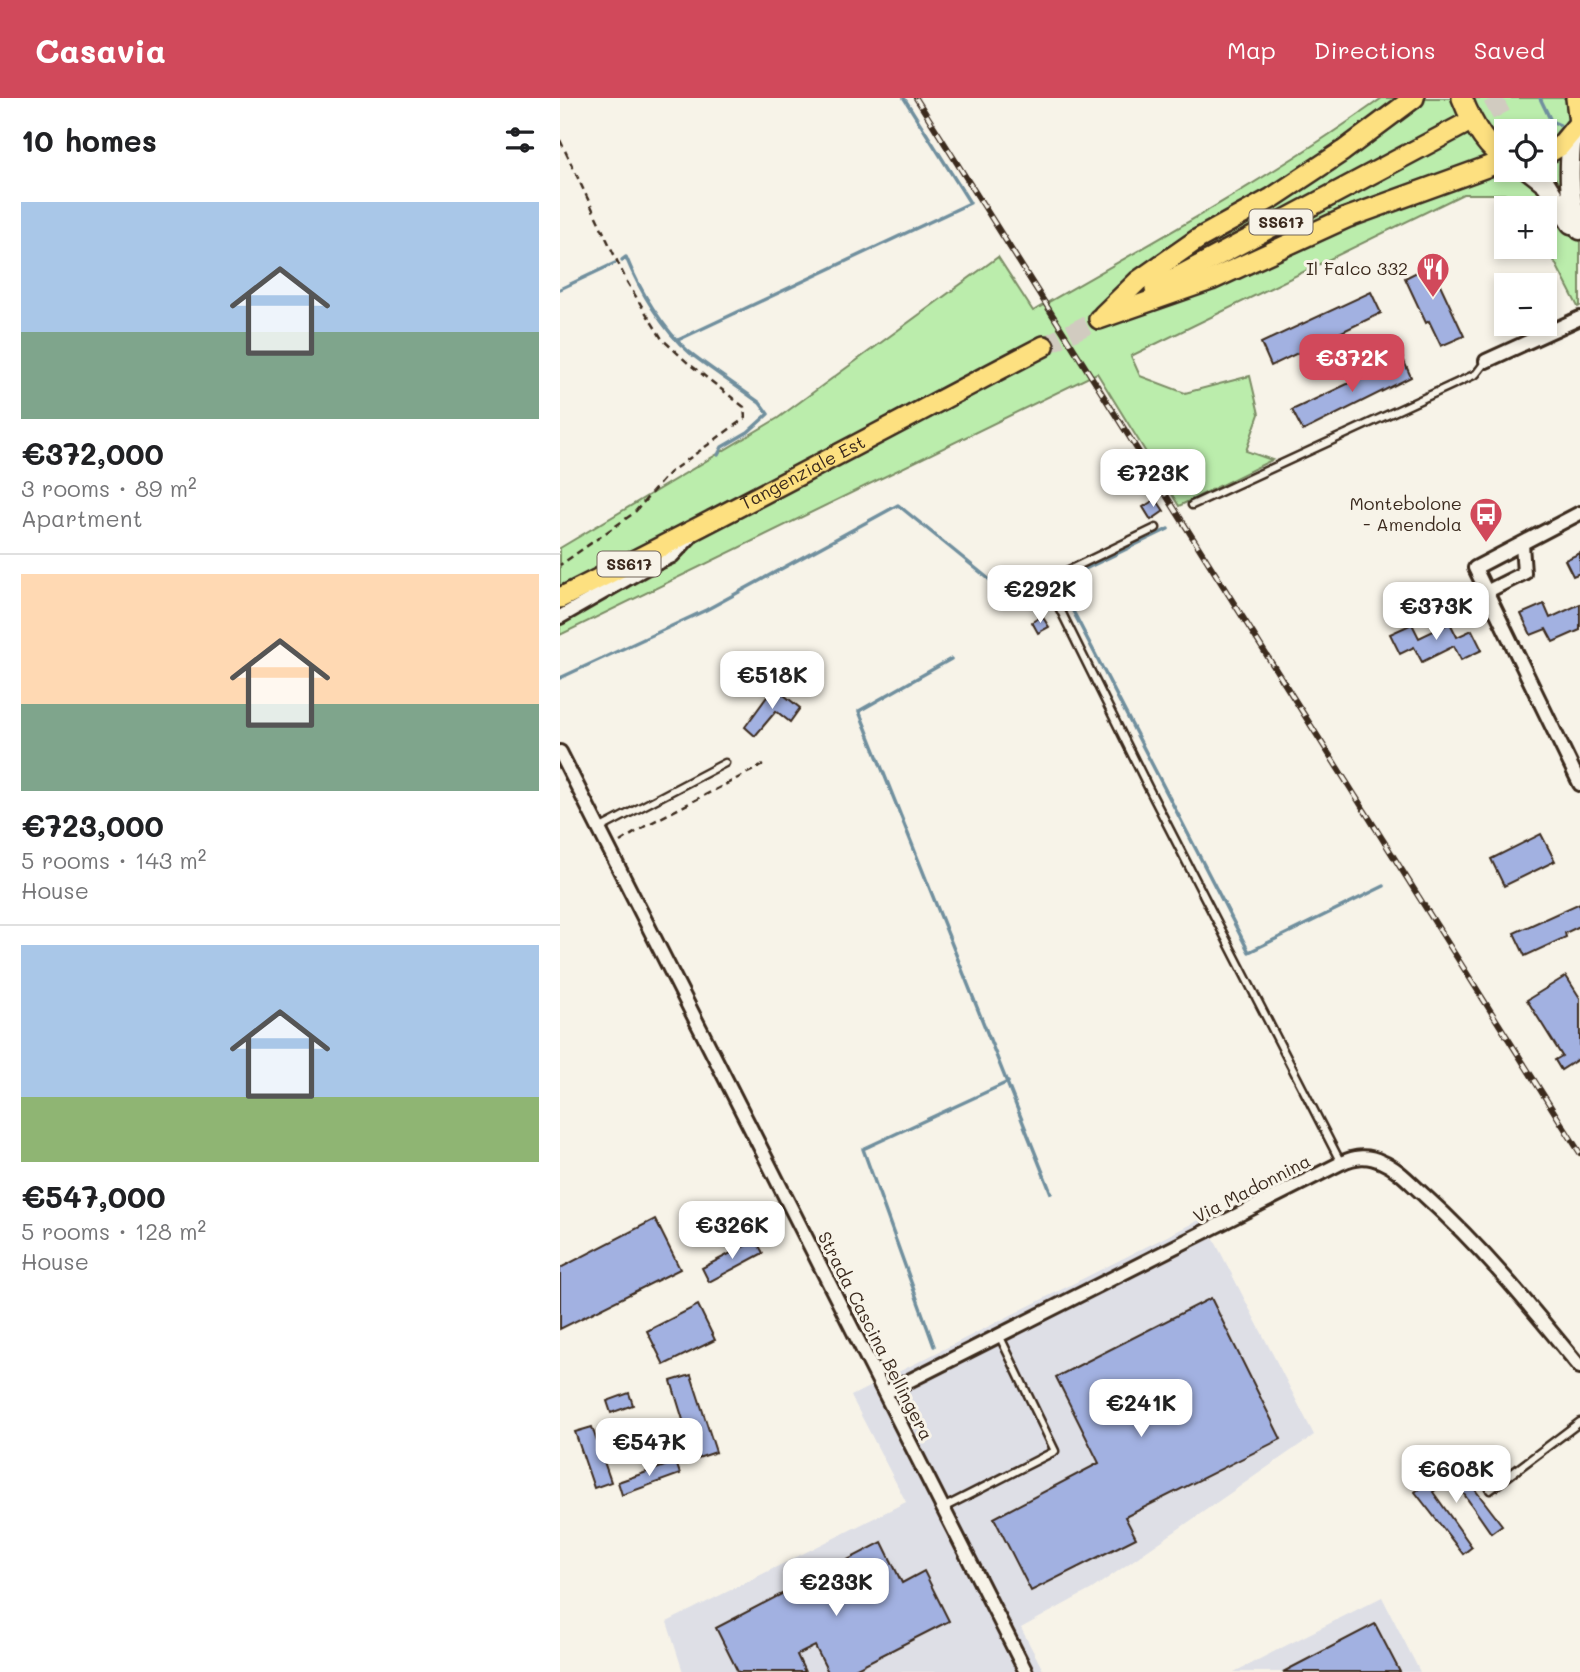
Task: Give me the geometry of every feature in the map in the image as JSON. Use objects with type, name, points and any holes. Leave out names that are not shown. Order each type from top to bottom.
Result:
[{"type":"main road","points":[[1099,319],[1138,281],[1198,239],[1272,198],[1343,151],[1414,98]]},
{"type":"main road","points":[[1462,98],[1478,131],[1494,151]]},
{"type":"main road","points":[[1576,98],[1577,126],[1570,180],[1573,213],[1580,230]]},
{"type":"main road","name":"SS617","points":[[1099,319],[1463,125]]},
{"type":"main road","points":[[1557,148],[1577,126]]},
{"type":"main road","points":[[1099,319],[1211,280],[1346,218],[1494,165]]},
{"type":"main road","points":[[1543,182],[1560,202],[1580,240]]},
{"type":"main road","name":"Tangenziale Est","points":[[560,598],[698,530],[874,434],[1044,346]]},
{"type":"street","points":[[1486,361],[1580,318]]},
{"type":"street","points":[[1580,513],[1475,568],[1580,784]]},
{"type":"street","points":[[560,617],[672,555],[698,530]]},
{"type":"street","points":[[1486,592],[1524,573],[1522,544]]},
{"type":"street","name":"Strada Cascina Bellingera","points":[[560,752],[1026,1672]]},
{"type":"street","name":"Via Madonnina","points":[[885,1393],[1341,1163],[1359,1157],[1368,1157],[1394,1168],[1444,1213],[1508,1281],[1580,1367]]},
{"type":"lane","points":[[1192,505],[1476,374],[1486,361]]},
{"type":"lane","points":[[1157,528],[1046,581],[1149,789],[1341,1163]]},
{"type":"lane","points":[[599,829],[725,763]]},
{"type":"lane","points":[[943,1508],[1055,1451],[1000,1337]]},
{"type":"lane","points":[[1490,1490],[1580,1422]]},
{"type":"path","points":[[560,140],[627,282],[645,314],[662,339],[744,407],[745,418],[669,473],[634,513],[560,565]]},
{"type":"path","points":[[610,850],[647,825],[763,765]]},
{"type":"shaded area","points":[[1203,1218],[1314,1435],[1092,1589],[1021,1628],[1044,1672],[683,1672],[667,1622],[906,1502],[851,1396]]},
{"type":"shaded area","points":[[1382,1597],[1420,1672],[1234,1672]]},
{"type":"green space","points":[[1382,98],[1580,98],[1580,306],[1578,307],[1553,259],[1557,259],[1557,196],[1463,194],[1131,356],[1140,376],[1185,393],[1250,376],[1259,414],[1246,451],[1272,460],[1179,506],[1097,373],[560,635],[560,548],[778,418],[998,257],[1033,311],[1210,209]]},
{"type":"building","points":[[1431,265],[1464,336],[1441,346],[1429,321],[1426,323],[1405,278]]},
{"type":"building","points":[[1371,292],[1381,313],[1271,366],[1261,343]]},
{"type":"building","points":[[1402,357],[1411,377],[1303,431],[1292,410],[1373,372],[1371,367],[1380,363],[1382,367]]},
{"type":"building","points":[[1156,499],[1164,511],[1151,520],[1143,507]]},
{"type":"building","points":[[1580,553],[1580,573],[1573,576],[1565,560]]},
{"type":"building","points":[[1544,604],[1550,618],[1580,604],[1580,630],[1553,642],[1546,629],[1531,635],[1521,614]]},
{"type":"building","points":[[1042,616],[1049,627],[1038,633],[1032,622]]},
{"type":"building","points":[[1450,623],[1457,637],[1472,630],[1482,650],[1461,660],[1454,646],[1422,662],[1414,647],[1400,654],[1390,634],[1412,624],[1419,638]]},
{"type":"building","points":[[774,687],[800,708],[790,722],[776,711],[755,736],[745,727]]},
{"type":"building","points":[[1541,834],[1555,861],[1504,886],[1491,859]]},
{"type":"building","points":[[1580,903],[1580,926],[1565,933],[1566,937],[1525,956],[1514,933]]},
{"type":"building","points":[[1566,976],[1580,998],[1580,1058],[1561,1070],[1555,1060],[1562,1056],[1527,1000]]},
{"type":"building","points":[[655,1219],[680,1269],[560,1329],[560,1268]]},
{"type":"building","points":[[756,1240],[763,1253],[709,1282],[702,1268]]},
{"type":"building","points":[[1211,1298],[1281,1439],[1125,1517],[1136,1538],[1031,1591],[994,1518],[1099,1463],[1056,1377]]},
{"type":"building","points":[[698,1305],[715,1340],[664,1365],[647,1331]]},
{"type":"building","points":[[691,1375],[716,1452],[695,1459],[671,1381]]},
{"type":"building","points":[[629,1393],[633,1405],[611,1413],[607,1401]]},
{"type":"building","points":[[592,1427],[611,1482],[594,1488],[575,1432]]},
{"type":"building","points":[[1453,1461],[1502,1525],[1491,1533],[1452,1477],[1433,1492],[1472,1547],[1463,1554],[1415,1492]]},
{"type":"building","points":[[676,1462],[680,1474],[622,1495],[618,1482]]},
{"type":"building","points":[[882,1542],[902,1583],[924,1571],[949,1621],[849,1672],[828,1672],[815,1646],[797,1655],[805,1672],[738,1672],[716,1628]]},
{"type":"building","points":[[1375,1624],[1400,1672],[1283,1672]]},
{"type":"waterway","points":[[678,340],[970,203],[904,98]]},
{"type":"waterway","points":[[1540,98],[1551,121],[1560,125]]},
{"type":"waterway","points":[[622,260],[626,257],[653,308],[679,343],[760,403],[768,414],[748,432],[722,447],[718,455]]},
{"type":"waterway","points":[[560,289],[615,263]]},
{"type":"waterway","points":[[560,678],[706,610],[898,505],[1006,593]]},
{"type":"waterway","points":[[1168,529],[1058,582],[1249,952],[1384,886]]},
{"type":"waterway","points":[[951,659],[859,711],[1051,1193]]},
{"type":"waterway","points":[[934,1346],[863,1149],[1008,1082]]},
{"type":"tunnel","points":[[1463,125],[1513,98]]},
{"type":"tunnel","points":[[1044,346],[1099,319]]},
{"type":"railway","points":[[916,98],[1580,1153]]},
{"type":"place","name":"Il Falco 332","points":[[1433,299]]},
{"type":"place","name":"Montebolone - Amendola","points":[[1486,544]]}]
